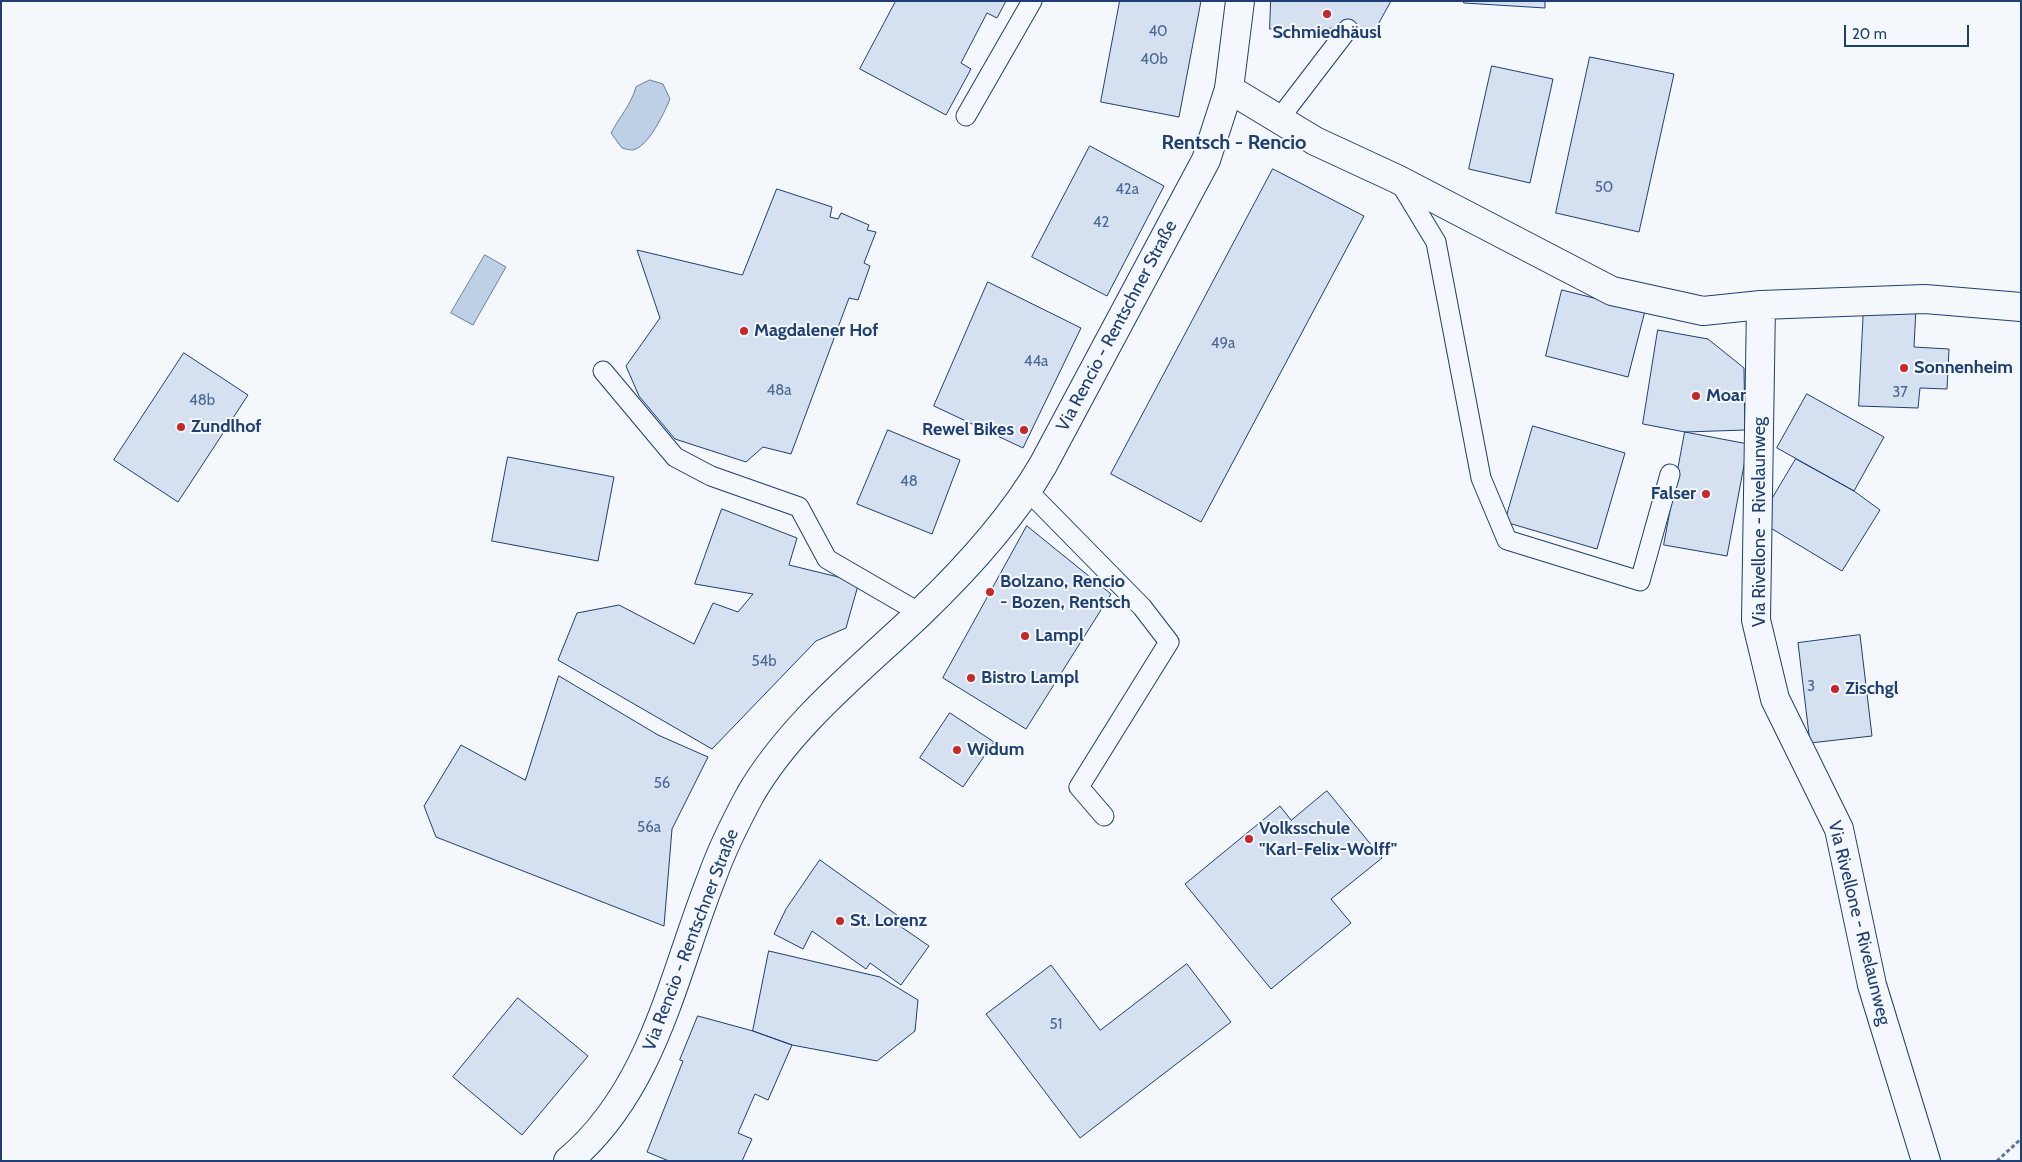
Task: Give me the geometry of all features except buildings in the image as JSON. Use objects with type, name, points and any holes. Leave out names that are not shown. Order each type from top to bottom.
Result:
[{"type":"street","name":"Via Rencio - Rentschner Straße","points":[[568,1161],[587,1146],[620,1104],[652,1044],[712,876],[751,794],[783,749],[827,699],[966,568],[1028,491],[1206,160],[1230,89],[1240,1]]},
{"type":"street","points":[[1230,89],[1315,141],[1397,179],[1612,290],[1702,311],[1761,305],[1925,298],[2021,307]]},
{"type":"street","name":"Via Rivellone - Rivelaunweg","points":[[1761,305],[1756,620],[1774,699],[1839,830],[1872,985],[1926,1161]]},
{"type":"lane","points":[[966,116],[1032,1]]},
{"type":"lane","points":[[1279,119],[1348,29]]},
{"type":"lane","points":[[1397,179],[1436,242],[1481,478],[1507,540],[1640,581],[1670,474]]},
{"type":"lane","points":[[603,371],[675,457],[711,476],[799,507],[827,558],[920,613]]},
{"type":"lane","points":[[1028,491],[1142,607],[1169,642],[1079,787],[1104,816]]},
{"type":"path","points":[[1997,1161],[2021,1139]]},
{"type":"water","points":[[650,80],[663,84],[670,99],[655,128],[645,142],[633,150],[622,148],[611,133],[628,105],[636,87]]},
{"type":"water","points":[[485,255],[506,267],[473,325],[451,313]]},
{"type":"place","name":"Schmiedhäusl","points":[[1327,14]]},
{"type":"place","name":"Magdalener Hof","points":[[744,331]]},
{"type":"place","name":"Sonnenheim","points":[[1904,368]]},
{"type":"place","name":"Moar","points":[[1696,396]]},
{"type":"place","name":"Zundlhof","points":[[181,427]]},
{"type":"place","name":"Rewel Bikes","points":[[1024,430]]},
{"type":"place","name":"Falser","points":[[1706,494]]},
{"type":"place","name":"Bolzano, Rencio - Bozen, Rentsch","points":[[990,592]]},
{"type":"place","name":"Lampl","points":[[1025,636]]},
{"type":"place","name":"Bistro Lampl","points":[[971,678]]},
{"type":"place","name":"Zischgl","points":[[1835,689]]},
{"type":"place","name":"Widum","points":[[957,750]]},
{"type":"place","name":"Volksschule \"Karl-Felix-Wolff\"","points":[[1249,839]]},
{"type":"place","name":"St. Lorenz","points":[[840,921]]},
{"type":"district","name":"Rentsch - Rencio","points":[[1234,143]]}]
